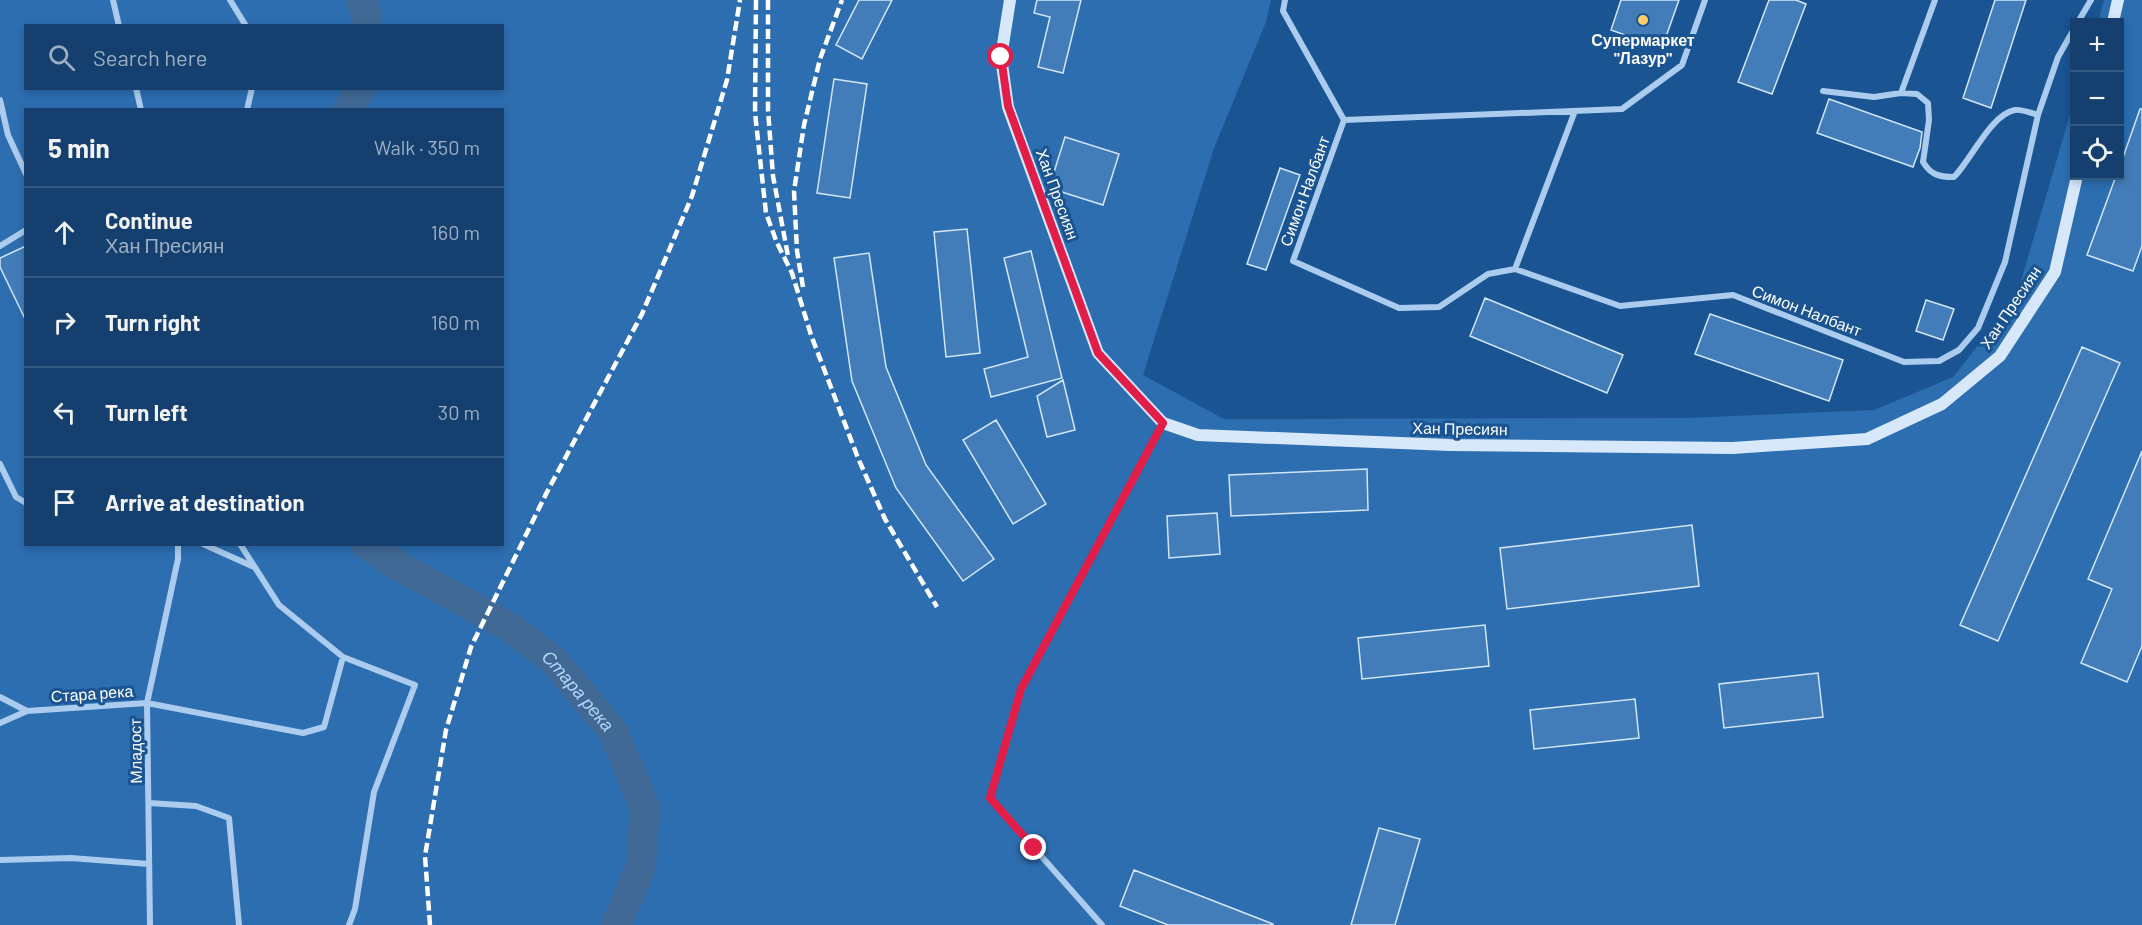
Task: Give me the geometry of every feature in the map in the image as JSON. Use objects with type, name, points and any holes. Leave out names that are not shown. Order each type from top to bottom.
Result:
[{"type":"street","points":[[113,0],[119,24]]},
{"type":"street","points":[[230,0],[245,24]]},
{"type":"street","name":"Хан Пресиян","points":[[1010,0],[1001,57],[1008,106],[1098,353],[1163,423],[1198,435],[1226,438],[1450,445],[1733,448],[1868,439],[1942,404],[2000,356],[2055,272],[2076,180]]},
{"type":"street","points":[[1285,0],[1283,11],[1344,120],[1622,109],[1682,64],[1705,0]]},
{"type":"street","points":[[1901,93],[1935,0]]},
{"type":"street","points":[[2080,18],[2091,0]]},
{"type":"street","points":[[2114,18],[2118,0]]},
{"type":"street","name":"Симон Налбант","points":[[1344,120],[1293,261],[1399,308],[1439,307],[1488,274],[1515,269],[1620,306],[1733,296],[1904,362],[1939,361],[1959,350],[1978,327],[2005,262],[2038,115],[2058,57],[2070,35]]},
{"type":"street","points":[[136,90],[141,108]]},
{"type":"street","points":[[247,108],[252,90]]},
{"type":"street","points":[[1823,91],[1874,97],[1901,93],[1917,94],[1928,103],[1929,120],[1923,162],[1929,171],[1940,177],[1954,177],[1964,168],[2001,116],[2016,110],[2038,115]]},
{"type":"street","points":[[0,100],[8,135],[24,170]]},
{"type":"street","points":[[1515,269],[1575,111]]},
{"type":"street","points":[[0,134],[8,135]]},
{"type":"street","points":[[0,246],[24,231]]},
{"type":"street","points":[[1102,925],[990,798],[1021,689],[1163,423]]},
{"type":"street","points":[[0,464],[16,497],[24,502]]},
{"type":"street","name":"Младост","points":[[150,925],[147,703],[178,559],[178,546]]},
{"type":"street","points":[[208,546],[255,567]]},
{"type":"street","points":[[241,546],[279,604],[343,657],[415,685],[374,792],[355,909],[349,925]]},
{"type":"street","name":"Стара река","points":[[0,723],[27,711],[147,703],[303,733],[324,727],[343,657]]},
{"type":"street","points":[[0,697],[27,711]]},
{"type":"street","points":[[149,803],[196,806],[229,819],[239,925]]},
{"type":"street","points":[[0,860],[71,858],[149,864]]},
{"type":"shaded area","points":[[0,0],[1271,0],[1266,22],[1214,148],[1143,375],[1224,419],[1687,418],[1874,410],[1953,377],[2016,298],[2070,115],[2070,180],[2124,180],[2124,18],[2099,18],[2104,0],[2142,0],[2142,925],[0,925]]},
{"type":"building","points":[[859,0],[892,0],[862,59],[836,45]]},
{"type":"building","points":[[1037,0],[1081,0],[1063,73],[1038,67],[1050,17],[1034,13]]},
{"type":"building","name":"Супермаркет \"Лазур\"","points":[[1621,0],[1679,0],[1662,48],[1611,30]]},
{"type":"building","points":[[1769,0],[1796,0],[1806,4],[1772,94],[1738,82]]},
{"type":"building","points":[[1995,0],[2026,0],[1991,108],[1963,98]]},
{"type":"building","points":[[834,79],[867,84],[850,198],[817,193]]},
{"type":"building","points":[[1829,99],[1922,132],[1920,148],[1913,167],[1817,133]]},
{"type":"building","points":[[2140,109],[2142,109],[2142,246],[2133,271],[2087,255],[2115,180],[2124,180],[2124,155]]},
{"type":"building","points":[[1065,137],[1119,154],[1103,205],[1049,188]]},
{"type":"building","points":[[1280,168],[1300,175],[1266,270],[1247,264]]},
{"type":"building","points":[[967,229],[980,353],[946,357],[934,232]]},
{"type":"building","points":[[24,247],[24,317],[0,267],[0,258]]},
{"type":"building","points":[[1031,251],[1062,378],[991,397],[984,369],[1028,357],[1004,258]]},
{"type":"building","points":[[869,253],[886,367],[926,465],[994,559],[963,581],[896,488],[852,381],[834,258]]},
{"type":"building","points":[[1485,298],[1623,355],[1607,393],[1470,336]]},
{"type":"building","points":[[1926,300],[1954,309],[1943,340],[1916,331]]},
{"type":"building","points":[[1710,314],[1843,360],[1829,401],[1695,354]]},
{"type":"building","points":[[2082,347],[2120,363],[1998,641],[1960,625]]},
{"type":"building","points":[[1063,380],[1075,430],[1047,437],[1037,396]]},
{"type":"building","points":[[996,420],[1046,504],[1013,524],[963,440]]},
{"type":"building","points":[[2142,451],[2142,646],[2127,682],[2081,663],[2112,589],[2088,579]]},
{"type":"building","points":[[1367,469],[1368,510],[1231,516],[1229,475]]},
{"type":"building","points":[[1217,513],[1220,554],[1169,558],[1167,516]]},
{"type":"building","points":[[1692,525],[1699,586],[1507,609],[1500,548]]},
{"type":"building","points":[[1485,625],[1489,666],[1362,679],[1358,638]]},
{"type":"building","points":[[1818,673],[1823,717],[1724,728],[1719,684]]},
{"type":"building","points":[[1635,699],[1639,738],[1534,749],[1530,710]]},
{"type":"building","points":[[1379,828],[1420,839],[1395,925],[1351,925]]},
{"type":"building","points":[[1134,870],[1273,925],[1168,925],[1120,906]]},
{"type":"waterway","name":"Стара река","points":[[361,0],[367,14],[367,24]]},
{"type":"waterway","name":"Стара река","points":[[349,108],[359,90]]},
{"type":"waterway","name":"Стара река","points":[[369,546],[397,565],[508,626],[553,660],[613,731],[645,807],[641,867],[616,925]]},
{"type":"railway","points":[[430,925],[425,856],[446,730],[471,647],[546,494],[642,314],[692,196],[727,80],[740,0]]},
{"type":"railway","points":[[756,0],[755,113],[766,213],[777,243],[792,273],[811,335],[858,458],[885,519],[937,607]]},
{"type":"railway","points":[[768,0],[768,110],[773,176],[788,256]]},
{"type":"railway","points":[[803,287],[797,251],[794,191],[804,125],[820,59],[842,0]]},
{"type":"place","name":"Супермаркет \"Лазур\"","points":[[1643,20]]},
{"type":"route","points":[[1001,57],[1008,106],[1098,353],[1163,423],[1021,689],[990,798],[1034,848]]}]
